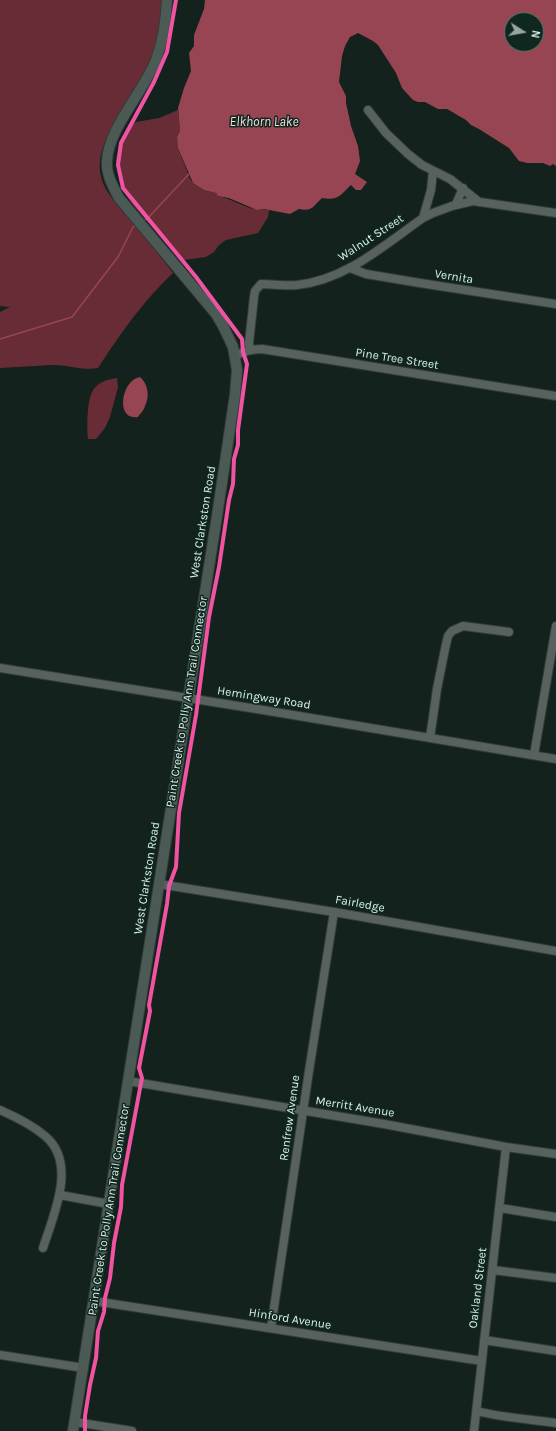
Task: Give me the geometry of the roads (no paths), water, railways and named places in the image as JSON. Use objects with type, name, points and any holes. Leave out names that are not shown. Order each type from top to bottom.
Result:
[{"type":"main road","name":"West Clarkston Road","points":[[74,1427],[235,395],[237,370],[233,347],[216,314],[119,198],[114,189],[108,171],[108,149],[116,130],[144,85],[156,60],[164,27],[167,0]]},
{"type":"street","points":[[368,110],[386,133],[408,154],[422,165],[450,179],[479,202]]},
{"type":"street","name":"Walnut Street","points":[[423,218],[431,190],[433,171]]},
{"type":"street","points":[[456,204],[463,188]]},
{"type":"street","name":"Walnut Street","points":[[250,350],[249,343],[255,291],[261,284],[298,285],[335,275],[350,268],[423,218],[456,204],[473,201],[556,213]]},
{"type":"street","name":"Vernita","points":[[350,268],[366,274],[556,304]]},
{"type":"street","name":"Pine Tree Street","points":[[235,356],[241,352],[262,349],[556,396]]},
{"type":"street","points":[[430,738],[442,663],[448,636],[452,631],[463,626],[509,632]]},
{"type":"street","points":[[534,755],[556,626]]},
{"type":"street","name":"Hemingway Road","points":[[0,668],[556,759]]},
{"type":"street","name":"Fairledge","points":[[159,884],[334,912],[556,951]]},
{"type":"street","name":"Renfrew Avenue","points":[[272,1328],[334,912]]},
{"type":"street","name":"Merritt Avenue","points":[[128,1081],[384,1124],[506,1147],[556,1154]]},
{"type":"street","points":[[0,1110],[20,1119],[46,1136],[56,1151],[61,1167],[60,1195],[43,1248]]},
{"type":"street","name":"Oakland Street","points":[[474,1431],[506,1147]]},
{"type":"street","points":[[60,1195],[109,1204]]},
{"type":"street","points":[[500,1208],[556,1217]]},
{"type":"street","points":[[493,1270],[556,1278]]},
{"type":"street","name":"Hinford Avenue","points":[[94,1302],[482,1361]]},
{"type":"street","points":[[484,1340],[556,1351]]},
{"type":"street","points":[[0,1355],[84,1368]]},
{"type":"street","points":[[477,1411],[507,1418],[524,1418],[556,1423]]},
{"type":"street","points":[[74,1427],[132,1431]]},
{"type":"water","name":"Elkhorn Lake","points":[[205,0],[556,0],[556,166],[553,164],[550,166],[543,163],[527,163],[519,161],[509,148],[447,109],[438,109],[425,102],[413,100],[402,88],[396,73],[378,45],[358,33],[350,37],[345,46],[342,56],[339,82],[346,96],[351,126],[358,146],[360,161],[355,174],[367,182],[361,190],[356,190],[351,185],[336,198],[322,198],[310,209],[299,209],[290,214],[264,209],[257,210],[229,198],[218,196],[216,193],[204,190],[193,183],[178,148],[177,137],[180,131],[178,108],[191,71],[189,53],[194,46],[194,35],[204,9]]},
{"type":"water","points":[[140,377],[145,383],[147,390],[147,402],[138,417],[131,417],[126,413],[123,400],[128,385]]},
{"type":"waterway","points":[[143,221],[148,218],[189,174]]},
{"type":"waterway","points":[[0,339],[72,317],[118,257],[133,227],[136,225]]}]
